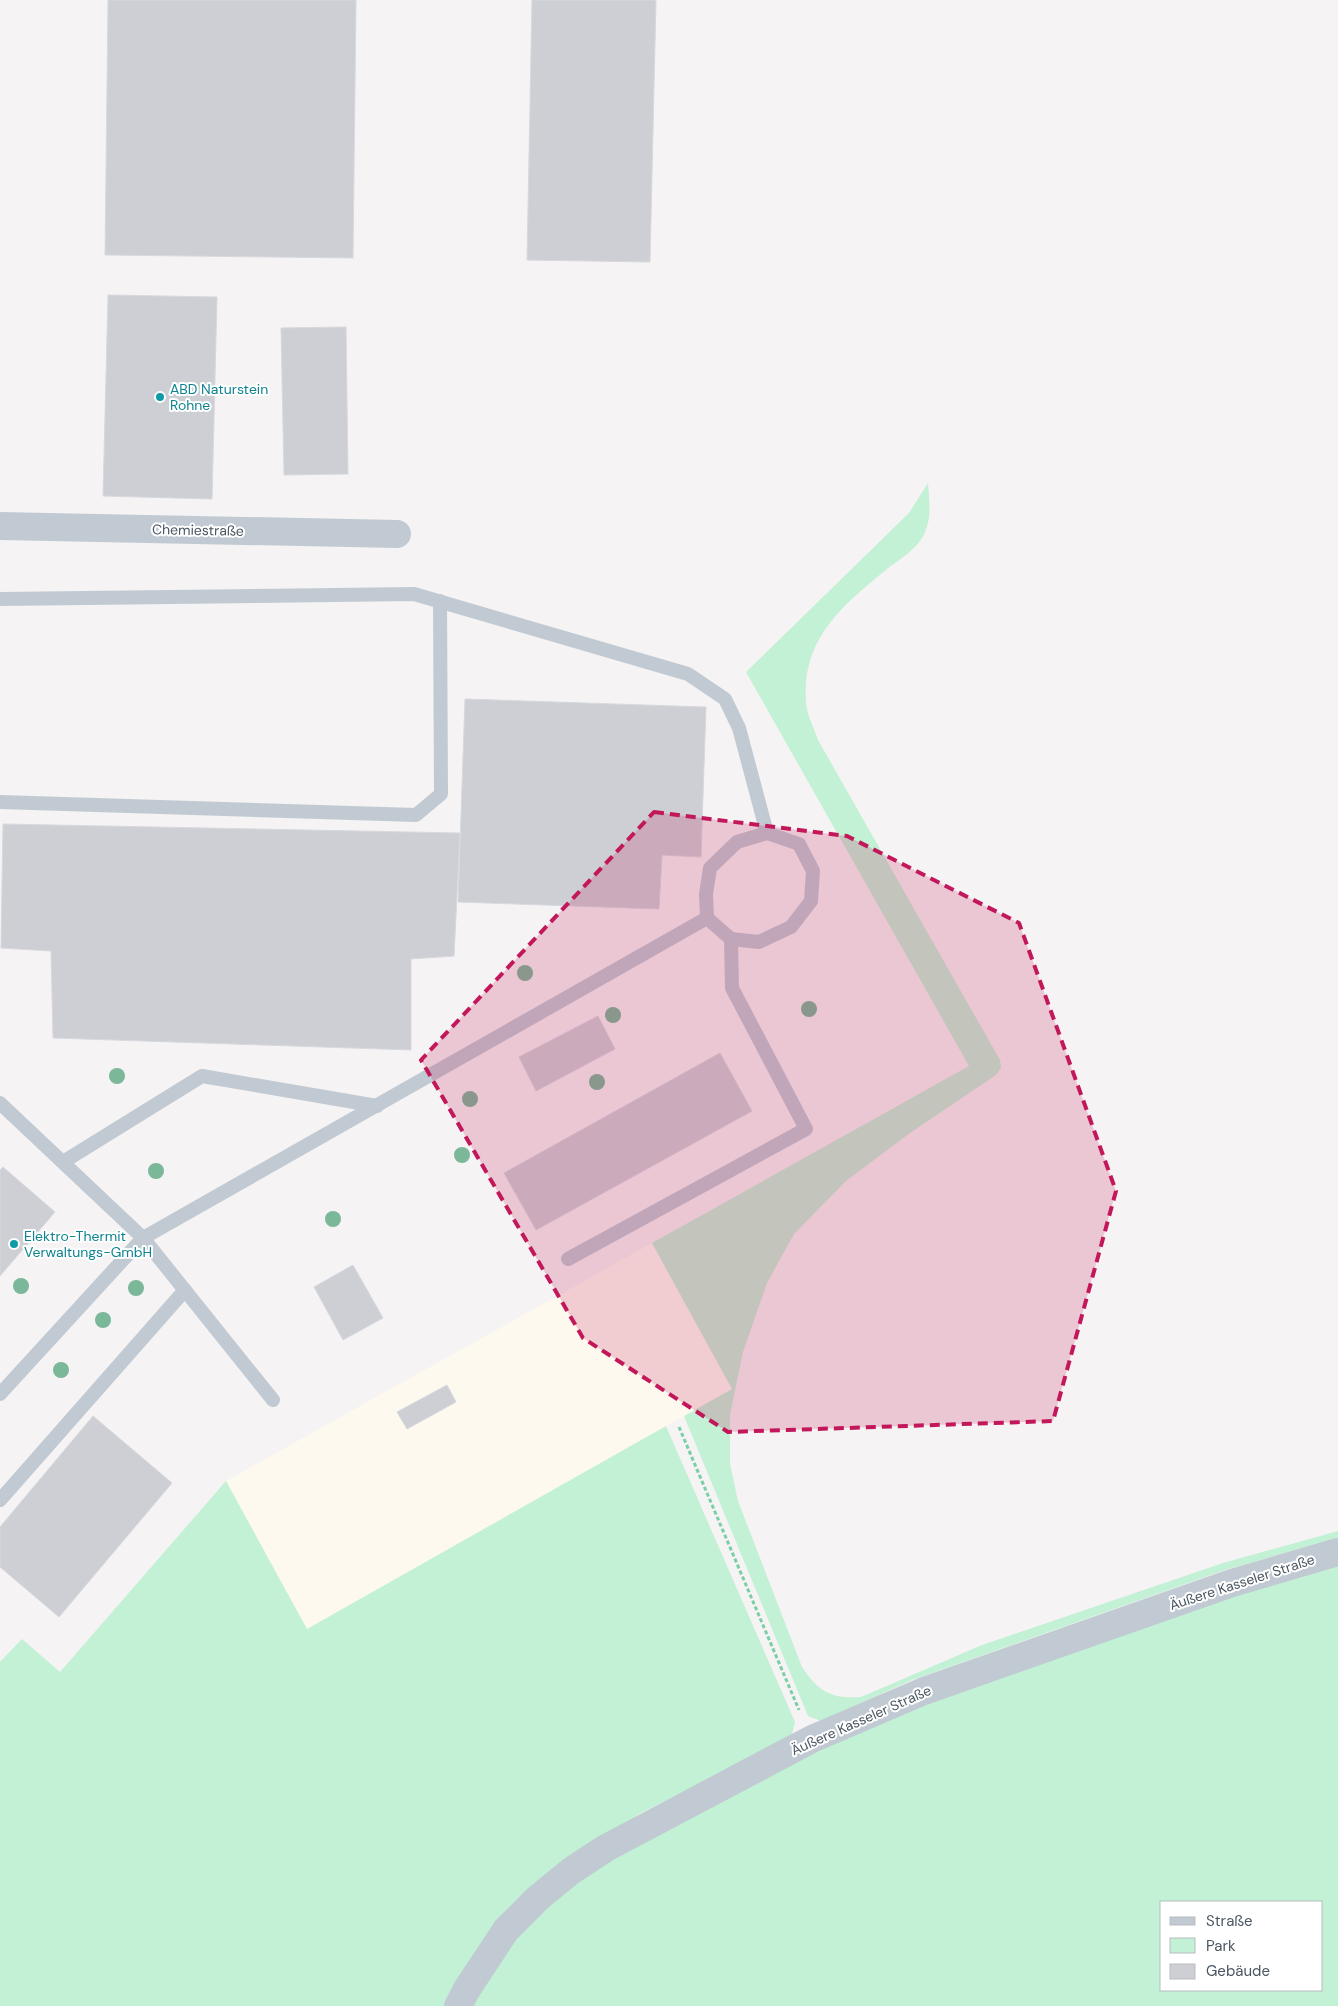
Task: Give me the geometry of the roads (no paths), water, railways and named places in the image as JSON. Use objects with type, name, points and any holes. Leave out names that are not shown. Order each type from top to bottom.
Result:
[{"type":"street","name":"Chemiestraße","points":[[0,526],[397,534]]},
{"type":"street","name":"Äußere Kasseler Straße","points":[[458,2006],[467,1988],[506,1930],[538,1898],[572,1871],[606,1848],[812,1739],[924,1690],[1232,1583],[1338,1552]]},
{"type":"lane","points":[[0,599],[414,594],[688,674],[725,699],[739,728],[767,833]]},
{"type":"lane","points":[[0,802],[416,815],[441,794],[440,601]]},
{"type":"lane","points":[[767,833],[799,844],[813,871],[811,901],[791,927],[783,931],[758,942],[731,939],[708,918],[706,894],[710,868],[737,842],[767,833]]},
{"type":"lane","points":[[0,1394],[143,1238],[708,918]]},
{"type":"lane","points":[[568,1258],[806,1129],[732,988],[731,939]]},
{"type":"lane","points":[[63,1162],[202,1076],[377,1106]]},
{"type":"lane","points":[[0,1103],[143,1238],[273,1400]]},
{"type":"lane","points":[[0,1500],[185,1290]]},
{"type":"place","name":"ABD Naturstein Rohne","points":[[160,397]]},
{"type":"place","name":"Elektro-Thermit Verwaltungs-GmbH","points":[[14,1244]]}]
